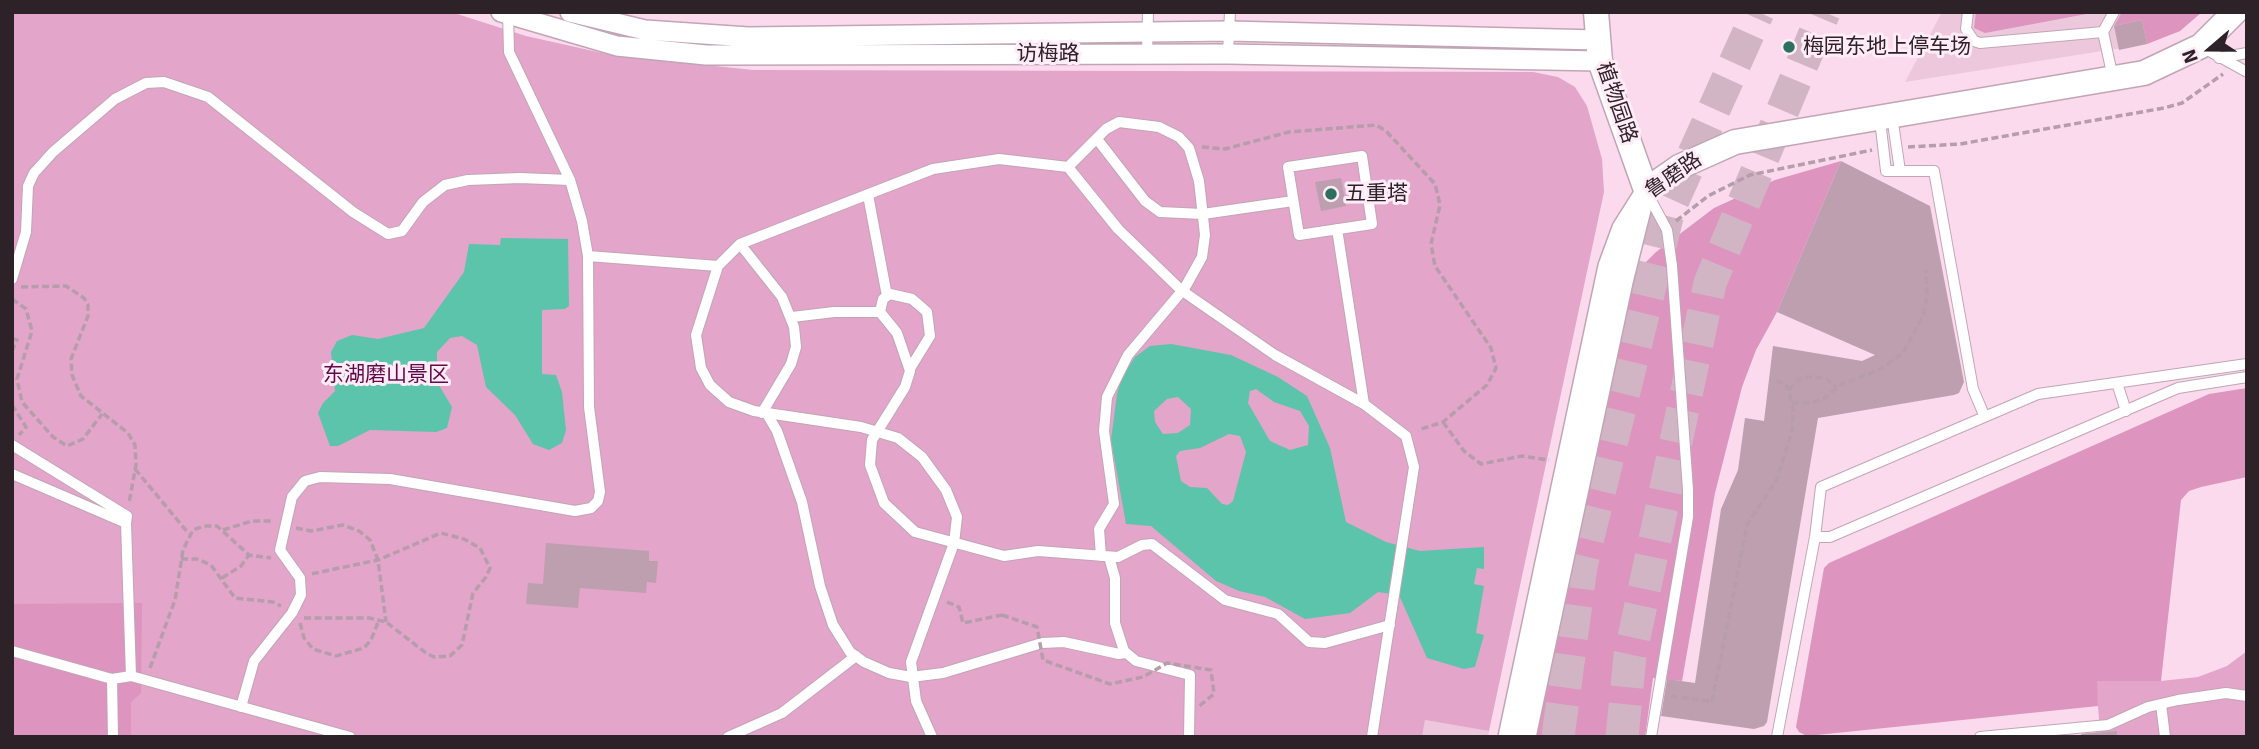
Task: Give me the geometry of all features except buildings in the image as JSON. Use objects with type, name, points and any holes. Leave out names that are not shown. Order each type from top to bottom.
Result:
[{"type":"street","name":"访梅路","points":[[570,12],[645,30],[748,46],[1147,54],[1599,51]]},
{"type":"street","name":"植物园路","points":[[1597,12],[1599,51],[1646,191]]},
{"type":"street","name":"鲁磨路","points":[[1508,737],[1608,266],[1622,228],[1646,191],[1679,167],[1734,142],[2113,81],[2210,52],[2235,12]]},
{"type":"street","name":"访梅路","points":[[506,13],[596,41],[644,51],[1147,22],[1229,22],[1599,51]]},
{"type":"street","points":[[1526,737],[1646,191]]},
{"type":"lane","points":[[1968,12],[1966,30],[1974,41],[1980,43],[2103,32]]},
{"type":"lane","points":[[2113,81],[2103,32],[2114,12]]},
{"type":"lane","points":[[241,708],[254,661],[292,613],[301,595],[300,578],[282,555],[281,542],[298,487],[304,481],[320,477],[390,480],[439,486],[575,511],[595,505],[600,492],[589,407],[588,256],[582,221],[570,180],[509,52],[506,13]]},
{"type":"lane","points":[[1147,22],[1147,54]]},
{"type":"lane","points":[[1228,54],[1229,22]]},
{"type":"lane","points":[[2210,52],[2247,53]]},
{"type":"lane","points":[[2210,52],[2245,73]]},
{"type":"lane","points":[[12,279],[26,232],[28,186],[34,173],[53,152],[115,99],[146,83],[164,82],[208,97],[361,219],[388,234],[402,231],[429,195],[445,185],[468,180],[520,177],[570,180]]},
{"type":"lane","points":[[1886,116],[1897,147],[1900,171]]},
{"type":"lane","points":[[1886,116],[1883,148],[1886,171],[1934,171],[1973,389],[1984,415]]},
{"type":"lane","points":[[1069,167],[1113,125],[1135,122],[1170,132],[1189,148],[1199,181],[1203,214],[1202,257],[1183,291],[1128,355],[1107,397],[1104,431],[1114,504],[1099,529],[1105,556],[1115,578],[1115,623],[1125,653],[1136,661],[1190,676],[1189,737]]},
{"type":"lane","points":[[1097,139],[1152,209],[1167,214],[1203,214],[1293,201]]},
{"type":"lane","points":[[1362,156],[1372,224],[1299,235],[1293,201],[1288,167],[1362,156]]},
{"type":"lane","points":[[932,737],[916,701],[911,677],[914,650],[954,543],[957,517],[951,501],[930,467],[907,444],[876,431],[764,413],[729,402],[710,385],[701,368],[696,335],[718,266],[740,244],[915,175],[962,162],[999,159],[1069,167],[1118,229],[1183,291],[1275,355],[1364,404],[1406,436],[1414,467],[1372,737]]},
{"type":"lane","points":[[1646,191],[1667,230],[1672,266],[1688,517],[1651,737]]},
{"type":"lane","points":[[868,195],[887,296],[880,312]]},
{"type":"lane","points":[[1337,229],[1364,404]]},
{"type":"lane","points":[[740,244],[782,298],[792,317],[794,354],[764,413]]},
{"type":"lane","points":[[588,256],[718,266]]},
{"type":"lane","points":[[887,296],[912,299],[926,312],[930,336],[911,367],[905,387],[876,431],[870,447],[870,465],[884,503],[915,532],[994,555],[1038,551],[1122,556],[1147,544],[1158,547],[1190,576],[1225,600],[1278,614],[1309,642],[1325,643],[1390,625]]},
{"type":"lane","points":[[792,317],[834,312],[880,312],[893,326],[911,367]]},
{"type":"lane","points":[[905,350],[919,354]]},
{"type":"lane","points":[[1815,537],[1830,537],[2178,388],[2246,370]]},
{"type":"lane","points":[[1777,737],[1815,537],[1821,487],[2038,394],[2246,370]]},
{"type":"lane","points":[[2117,383],[2126,411]]},
{"type":"lane","points":[[764,413],[777,431],[802,502],[828,611],[841,641],[856,656],[878,669],[911,677],[943,673],[1042,643],[1073,643],[1125,653]]},
{"type":"lane","points":[[12,443],[127,519]]},
{"type":"lane","points":[[12,474],[127,519]]},
{"type":"lane","points":[[127,519],[131,676]]},
{"type":"lane","points":[[12,651],[112,679],[131,676],[350,737]]},
{"type":"lane","points":[[728,737],[782,713],[856,656]]},
{"type":"lane","points":[[112,679],[113,737]]},
{"type":"lane","points":[[1980,737],[2108,725],[2161,704],[2207,695],[2237,693],[2247,696]]},
{"type":"lane","points":[[2161,704],[2165,737]]},
{"type":"path","points":[[1897,147],[1960,144],[2164,108],[2182,103],[2206,88],[2232,66]]},
{"type":"path","points":[[1189,148],[1225,149],[1289,132],[1376,125],[1382,127],[1424,169],[1435,184],[1440,200],[1431,244],[1435,266],[1491,348],[1496,368],[1487,385],[1443,422],[1406,436]]},
{"type":"path","points":[[1667,230],[1708,196],[1750,175],[1883,148]]},
{"type":"path","points":[[1792,403],[1817,401],[1836,387],[1879,370],[1903,353],[1920,326],[1926,307],[1926,270]]},
{"type":"path","points":[[12,287],[66,286],[86,301],[88,316],[71,359],[72,375],[81,396],[132,438],[135,469],[127,519]]},
{"type":"path","points":[[12,299],[26,309],[32,331],[17,379],[19,396],[63,446],[71,446],[83,439],[102,414]]},
{"type":"path","points":[[12,338],[17,341],[12,351]]},
{"type":"path","points":[[1789,390],[1798,380],[1807,377],[1826,378],[1836,387]]},
{"type":"path","points":[[1658,694],[1712,702],[1747,525],[1783,466],[1792,431],[1789,390],[1785,384],[1773,380]]},
{"type":"path","points":[[12,398],[19,396]]},
{"type":"path","points":[[12,405],[26,427],[12,443]]},
{"type":"path","points":[[1443,422],[1464,451],[1481,464],[1522,456],[1567,463]]},
{"type":"path","points":[[135,469],[189,534]]},
{"type":"path","points":[[223,530],[251,521],[285,523],[312,531],[336,525],[351,527],[370,540],[378,560],[386,622]]},
{"type":"path","points":[[145,680],[175,600],[181,559],[189,534],[198,527],[211,524],[223,530],[249,555],[265,559],[282,555]]},
{"type":"path","points":[[300,578],[378,560],[441,533],[464,539],[480,548],[490,568],[486,578],[472,593],[461,645],[450,656],[434,657],[426,653],[386,622],[379,620],[300,617],[300,625],[304,638],[313,649],[336,656],[364,648],[371,640],[379,620]]},
{"type":"path","points":[[222,578],[241,566],[249,555]]},
{"type":"path","points":[[181,559],[208,563],[235,598],[273,602],[292,613]]},
{"type":"path","points":[[935,597],[959,607],[963,623],[1002,615],[1037,627],[1043,660],[1110,684],[1143,677],[1167,663],[1211,670],[1214,694],[1198,707]]},
{"type":"shaded area","points":[[1942,12],[2202,12],[2180,31],[2147,44],[1905,82]]},
{"type":"shaded area","points":[[1976,12],[2097,12],[1985,33],[1974,28]]},
{"type":"shaded area","points":[[2122,12],[2202,12],[2180,31],[2147,44],[2142,20],[2114,26]]},
{"type":"shaded area","points":[[1841,161],[1742,387],[1715,493],[1682,681],[1653,678],[1645,737],[1536,737],[1632,276],[1656,252],[1714,208],[1775,180]]},
{"type":"shaded area","points":[[501,238],[568,239],[569,306],[565,309],[542,310],[542,374],[556,375],[562,392],[566,430],[562,443],[549,450],[533,444],[515,415],[486,387],[477,345],[462,336],[450,338],[437,352],[437,382],[452,407],[447,428],[436,432],[370,430],[338,446],[330,446],[318,413],[323,403],[335,391],[331,352],[337,341],[352,335],[378,339],[424,328],[464,272],[469,244],[500,245]]},
{"type":"shaded area","points":[[1171,344],[1231,355],[1278,377],[1307,396],[1330,448],[1346,522],[1386,542],[1420,551],[1484,547],[1484,569],[1477,568],[1474,584],[1484,586],[1476,633],[1484,635],[1475,667],[1464,669],[1427,658],[1399,595],[1378,592],[1350,613],[1305,619],[1265,597],[1239,591],[1216,581],[1151,526],[1126,524],[1111,440],[1117,394],[1122,377],[1135,357],[1150,346]],"holes":[[[1256,389],[1274,402],[1300,411],[1309,426],[1308,445],[1290,450],[1270,441],[1248,403],[1250,391]],[[1178,397],[1191,409],[1190,425],[1178,433],[1163,434],[1155,422],[1154,411],[1167,399]],[[1229,434],[1240,436],[1246,452],[1233,501],[1228,505],[1222,504],[1207,488],[1190,487],[1181,481],[1176,456],[1180,451],[1200,448]]]},
{"type":"shaded area","points":[[2247,388],[2247,477],[2189,491],[2181,500],[2161,681],[2097,681],[2098,706],[1807,736],[1799,732],[1796,727],[1824,568],[1829,563],[2209,394]]},
{"type":"shaded area","points":[[142,603],[141,693],[131,702],[131,737],[12,737],[12,604]]},
{"type":"shaded area","points":[[1425,720],[1489,731],[1488,737],[1422,737]]},
{"type":"green space","name":"东湖磨山景区","points":[[12,12],[451,12],[526,36],[611,55],[753,70],[1533,72],[1558,77],[1575,87],[1587,106],[1602,159],[1604,192],[1489,731],[1425,720],[1422,737],[12,737]]},
{"type":"green space","points":[[2247,651],[2247,737],[2082,737],[2081,734],[2100,732],[2096,681],[2161,681],[2198,677],[2227,666]]},
{"type":"tunnel","points":[[1558,737],[1581,566],[1669,209],[1758,12]]},
{"type":"tunnel","points":[[1622,737],[1630,656],[1710,283],[1824,12]]},
{"type":"place","name":"梅园东地上停车场","points":[[1789,47]]},
{"type":"place","name":"五重塔","points":[[1331,194]]}]
